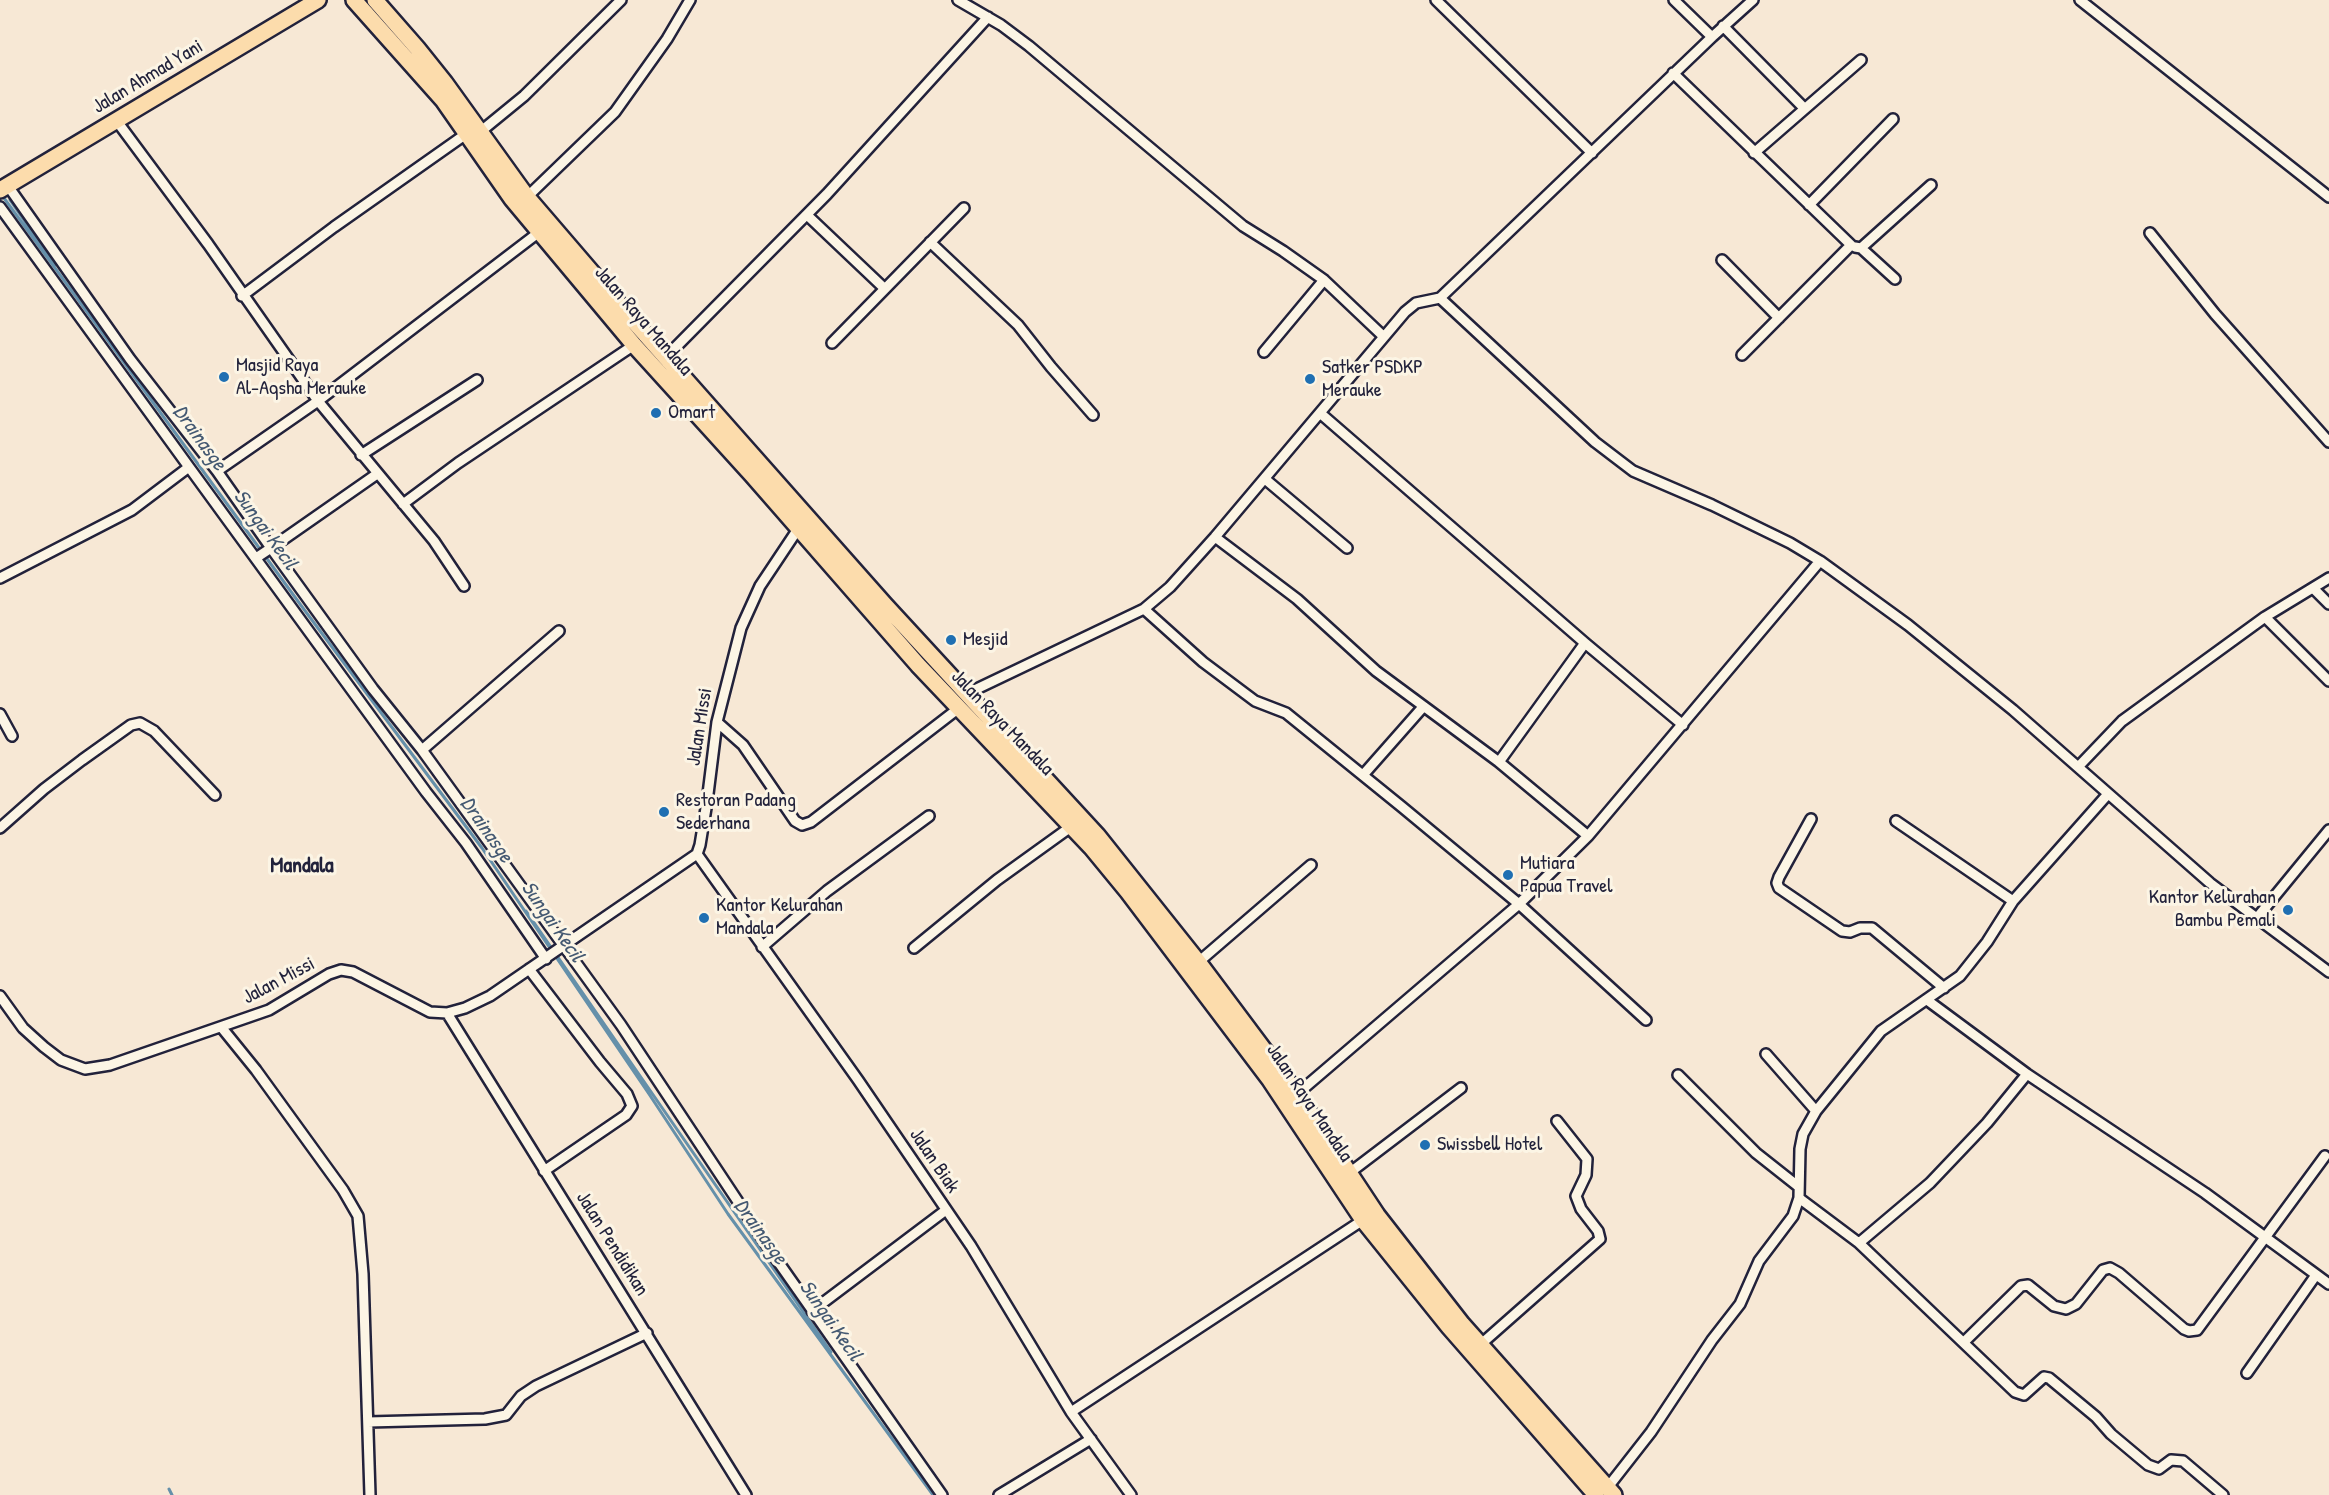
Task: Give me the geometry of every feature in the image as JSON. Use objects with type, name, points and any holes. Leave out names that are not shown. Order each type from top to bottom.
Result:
[{"type":"highway","name":"Jalan Ahmad Yani","points":[[4,188],[318,0]]},
{"type":"highway","name":"Jalan Raya Mandala","points":[[354,0],[527,197],[624,322],[634,345],[918,665],[962,701],[1097,835],[1194,967],[1363,1220],[1419,1291],[1606,1492]]},
{"type":"highway","name":"Jalan Raya Mandala","points":[[375,0],[417,48],[473,133],[512,200],[538,233],[624,322],[666,357],[1194,967],[1297,1094],[1377,1215],[1514,1391]]},
{"type":"street","points":[[242,296],[334,227],[473,133],[532,88],[621,0]]},
{"type":"street","points":[[527,197],[615,112],[667,39],[690,0]]},
{"type":"street","points":[[958,0],[988,17],[1029,46],[1243,226],[1324,280],[1383,336]]},
{"type":"street","points":[[1436,0],[1592,153]]},
{"type":"street","points":[[1674,0],[1712,37]]},
{"type":"street","points":[[717,722],[743,745],[795,821],[802,825],[811,822],[962,701],[1144,609],[1170,587],[1215,537],[1410,306],[1428,299],[1440,298],[1673,73],[1753,0]]},
{"type":"street","points":[[2080,0],[2329,197]]},
{"type":"street","points":[[666,357],[807,215],[988,17]]},
{"type":"street","points":[[1723,26],[1804,108]]},
{"type":"street","points":[[1754,153],[1861,60]]},
{"type":"street","points":[[1673,73],[1851,245],[1861,249],[1895,279]]},
{"type":"street","points":[[1809,205],[1893,119]]},
{"type":"street","points":[[116,120],[201,235],[318,401],[434,540],[464,586]]},
{"type":"street","points":[[1861,249],[1931,185]]},
{"type":"street","points":[[4,188],[130,359],[217,471],[270,549],[422,750],[562,948],[621,1025],[812,1311],[942,1495]]},
{"type":"street","points":[[0,207],[189,467],[258,557],[426,792],[466,843],[548,957]]},
{"type":"street","points":[[832,343],[963,208]]},
{"type":"street","points":[[807,215],[885,290]]},
{"type":"street","points":[[217,471],[318,401],[538,233]]},
{"type":"street","points":[[2150,233],[2215,315],[2329,442]]},
{"type":"street","points":[[930,242],[1018,325],[1093,415]]},
{"type":"street","points":[[1742,355],[1851,245]]},
{"type":"street","points":[[1722,260],[1779,318]]},
{"type":"street","points":[[1264,352],[1324,280]]},
{"type":"street","points":[[1440,298],[1596,442],[1633,471],[1723,510],[1790,543],[1820,561],[1926,639],[2078,767],[2202,876],[2329,972]]},
{"type":"street","points":[[403,504],[458,463],[634,345]]},
{"type":"street","points":[[361,454],[477,380]]},
{"type":"street","points":[[1320,413],[1683,725]]},
{"type":"street","points":[[0,578],[132,510],[189,467]]},
{"type":"street","points":[[258,557],[377,474]]},
{"type":"street","points":[[1265,479],[1347,548]]},
{"type":"street","name":"Jalan Missi","points":[[697,854],[707,802],[717,722],[730,664],[746,614],[760,586],[798,529]]},
{"type":"street","points":[[1215,537],[1297,599],[1376,671],[1499,762],[1588,836]]},
{"type":"street","points":[[1297,1094],[1519,904],[1588,836],[1820,561]]},
{"type":"street","points":[[2078,767],[2122,721],[2265,617],[2329,578]]},
{"type":"street","points":[[2313,588],[2329,604]]},
{"type":"street","points":[[1144,609],[1203,662],[1255,701],[1286,713],[1363,775],[1519,904],[1646,1020]]},
{"type":"street","points":[[2265,617],[2329,681]]},
{"type":"street","points":[[422,750],[559,631]]},
{"type":"street","points":[[1499,762],[1585,643]]},
{"type":"street","points":[[1363,775],[1423,707]]},
{"type":"street","points":[[0,714],[12,736]]},
{"type":"street","points":[[0,828],[44,789],[82,760],[131,725],[140,723],[154,731],[215,795]]},
{"type":"street","points":[[1606,1492],[1651,1432],[1712,1340],[1740,1304],[1760,1261],[1793,1216],[1799,1198],[1803,1134],[1816,1111],[1881,1031],[1960,976],[1973,961],[2013,901],[2108,794]]},
{"type":"street","points":[[762,947],[827,891],[929,816]]},
{"type":"street","points":[[1811,819],[1779,877],[1777,883],[1779,888],[1842,931],[1872,928],[1944,988]]},
{"type":"street","points":[[1896,821],[2013,901]]},
{"type":"street","points":[[914,948],[997,880],[1071,826]]},
{"type":"street","points":[[2256,919],[2329,830]]},
{"type":"street","points":[[447,1013],[482,1000],[562,948],[697,854]]},
{"type":"street","name":"Jalan Biak","points":[[697,854],[858,1080],[971,1246],[1071,1412],[1131,1495]]},
{"type":"street","points":[[1194,967],[1311,865]]},
{"type":"street","points":[[529,969],[627,1094],[632,1106],[626,1115],[544,1171]]},
{"type":"street","name":"Jalan Missi","points":[[0,996],[23,1028],[44,1047],[61,1060],[85,1069],[110,1065],[269,1010],[329,974],[341,970],[353,972],[368,979],[430,1012],[447,1013]]},
{"type":"street","points":[[1927,1000],[2027,1074],[2205,1192],[2329,1284]]},
{"type":"street","name":"Jalan Pendidikan","points":[[447,1013],[746,1495]]},
{"type":"street","points":[[222,1028],[256,1070],[356,1210],[361,1234],[363,1274],[370,1495]]},
{"type":"street","points":[[1766,1054],[1816,1111]]},
{"type":"street","points":[[1859,1243],[1930,1183],[1987,1122],[2027,1074]]},
{"type":"street","points":[[1678,1075],[1756,1153],[1799,1187]]},
{"type":"street","points":[[1348,1174],[1461,1088]]},
{"type":"street","points":[[1480,1345],[1600,1239],[1598,1231],[1581,1209],[1576,1196],[1586,1174],[1587,1159],[1557,1121]]},
{"type":"street","points":[[1964,1342],[2021,1286],[2028,1285],[2054,1306],[2067,1309],[2076,1304],[2103,1270],[2110,1268],[2120,1273],[2184,1329],[2193,1332],[2202,1325],[2325,1156]]},
{"type":"street","points":[[1799,1198],[1859,1243],[2019,1394],[2028,1393],[2044,1377],[2049,1378],[2148,1465],[2159,1470],[2171,1460],[2182,1461],[2223,1495]]},
{"type":"street","points":[[812,1311],[946,1210]]},
{"type":"street","points":[[1071,1412],[1363,1220]]},
{"type":"street","points":[[2247,1373],[2316,1275]]},
{"type":"street","points":[[368,1422],[485,1419],[506,1415],[521,1396],[536,1386],[646,1333]]},
{"type":"street","points":[[999,1495],[1091,1439]]},
{"type":"waterway","name":"Sungai Kecil","points":[[1,194],[300,604],[482,848],[728,1214],[933,1495]]},
{"type":"waterway","name":"Sungai Kecil","points":[[10,200],[55,265]]},
{"type":"waterway","name":"Sungai Kecil","points":[[526,911],[831,1352]]},
{"type":"waterway","name":"Sungai Kecil","points":[[169,1489],[172,1495]]},
{"type":"place","name":"Masjid Raya Al-Aqsha Merauke","points":[[224,377]]},
{"type":"place","name":"Satker PSDKP Merauke","points":[[1310,379]]},
{"type":"place","name":"Omart","points":[[656,413]]},
{"type":"place","name":"Mesjid","points":[[951,640]]},
{"type":"place","name":"Restoran Padang Sederhana","points":[[664,812]]},
{"type":"place","name":"Mutiara Papua Travel","points":[[1508,875]]},
{"type":"place","name":"Kantor Kelurahan Bambu Pemali","points":[[2288,910]]},
{"type":"place","name":"Kantor Kelurahan Mandala","points":[[704,918]]},
{"type":"place","name":"Swissbell Hotel","points":[[1425,1145]]},
{"type":"district","name":"Mandala","points":[[302,866]]},
{"type":"water label","name":"Drainasge","points":[[199,438]]},
{"type":"water label","name":"Drainasge","points":[[486,830]]},
{"type":"water label","name":"Drainasge","points":[[760,1232]]}]
